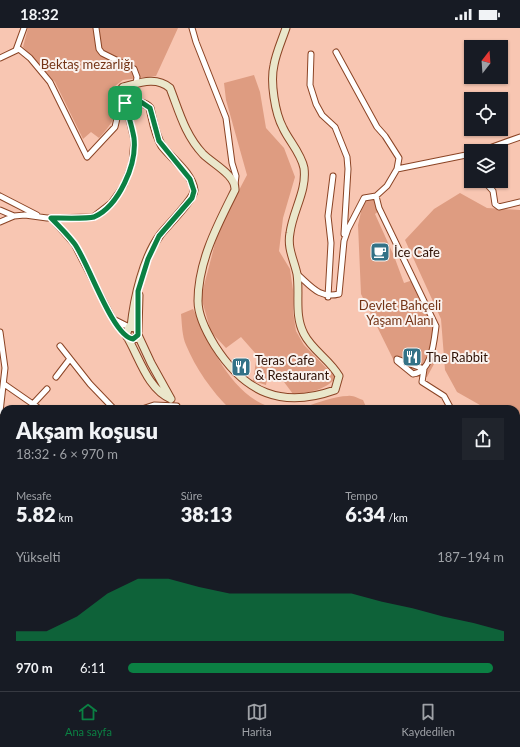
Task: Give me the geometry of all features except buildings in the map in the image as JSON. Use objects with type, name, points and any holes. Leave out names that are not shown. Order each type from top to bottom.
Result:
[{"type":"street","points":[[16,50],[24,28]]},
{"type":"street","points":[[96,28],[99,49],[102,53],[134,69],[137,77],[136,84]]},
{"type":"street","points":[[192,28],[196,42],[226,118],[232,163],[236,176],[235,190],[212,236],[205,258],[198,301],[200,313],[210,338],[222,357],[245,382],[270,394],[298,399],[335,390],[339,376],[308,340],[301,327],[298,313],[297,274],[290,251],[289,241],[292,223],[304,186],[304,176],[300,157],[282,128],[272,79],[274,63],[286,28]]},
{"type":"street","points":[[0,58],[19,49],[30,58],[50,82],[87,157],[115,127],[123,102]]},
{"type":"street","points":[[336,52],[377,127],[385,136],[399,158],[397,169],[387,186],[376,196],[364,198],[348,229],[344,241]]},
{"type":"street","points":[[297,274],[319,293],[328,297],[339,294],[344,241],[348,169],[347,157],[336,127],[322,116],[316,104],[310,85],[311,54]]},
{"type":"street","points":[[0,210],[14,216],[51,218],[93,217],[111,203],[124,185],[132,163],[134,140],[123,102],[118,93],[121,89],[136,84],[154,81],[163,83],[170,88],[190,137],[202,153],[231,178],[235,185]]},
{"type":"street","points":[[123,102],[141,102],[150,108],[159,141],[190,179],[194,191],[192,198],[176,216],[152,248],[135,298],[127,336]]},
{"type":"street","points":[[499,144],[520,136]]},
{"type":"street","points":[[397,169],[464,156]]},
{"type":"street","points":[[328,297],[331,243],[328,216],[333,176]]},
{"type":"street","points":[[490,188],[493,191],[495,204],[499,206],[520,202]]},
{"type":"street","points":[[0,196],[41,217]]},
{"type":"street","points":[[376,196],[380,210],[436,326],[434,341],[424,369],[422,382],[444,396],[449,405]]},
{"type":"street","points":[[0,222],[14,216]]},
{"type":"street","points":[[51,218],[74,244],[113,319],[127,336],[149,378],[161,393],[171,399]]},
{"type":"street","points":[[127,336],[133,339],[138,333],[138,291]]},
{"type":"street","points":[[113,319],[130,327],[135,327],[151,363],[171,399],[176,405]]},
{"type":"street","points":[[0,332],[5,368],[1,405]]},
{"type":"street","points":[[60,346],[69,360],[110,405]]},
{"type":"street","points":[[56,377],[69,360]]},
{"type":"street","points":[[396,360],[424,369],[419,373],[413,374],[402,367],[396,360]]},
{"type":"street","points":[[4,384],[32,405],[47,389]]},
{"type":"green space","name":"Bektaş mezarlığı","points":[[28,28],[178,28],[156,76],[123,80],[111,89],[115,105],[112,121],[99,138],[91,132],[83,139],[55,82],[23,47]]},
{"type":"green space","points":[[254,75],[260,92],[266,128],[284,148],[295,177],[283,218],[279,251],[290,269],[296,331],[304,345],[336,378],[326,386],[316,390],[293,394],[278,374],[269,367],[266,385],[253,381],[257,355],[241,337],[226,348],[211,332],[201,297],[219,228],[247,175],[226,100],[224,83]]},
{"type":"green space","points":[[460,193],[487,208],[520,210],[520,405],[480,405],[457,392],[445,370],[441,319],[405,240],[434,209]]},
{"type":"green space","name":"Devlet Bahçeli Yaşam Alanı","points":[[378,196],[380,210],[375,214],[394,256],[404,283],[416,279],[438,324],[434,364],[427,377],[414,377],[394,361],[361,294],[358,225],[363,203]]},
{"type":"green space","points":[[193,309],[210,345],[233,380],[247,394],[267,405],[226,405],[217,395],[194,362],[182,330],[181,314]]},
{"type":"green space","points":[[343,396],[363,400],[365,405],[310,405],[332,398]]},
{"type":"place","name":"İce Cafe","points":[[380,252]]},
{"type":"place","name":"The Rabbit","points":[[412,357]]},
{"type":"place","name":"Teras Cafe & Restaurant","points":[[241,367]]},
{"type":"route","points":[[141,102],[150,108],[159,141],[190,179],[194,191],[192,198],[159,236],[152,248],[138,291],[138,335],[133,339],[127,337],[113,319],[74,244],[51,218],[93,217],[111,203],[124,185],[132,163],[134,140],[125,103],[141,102]]}]
